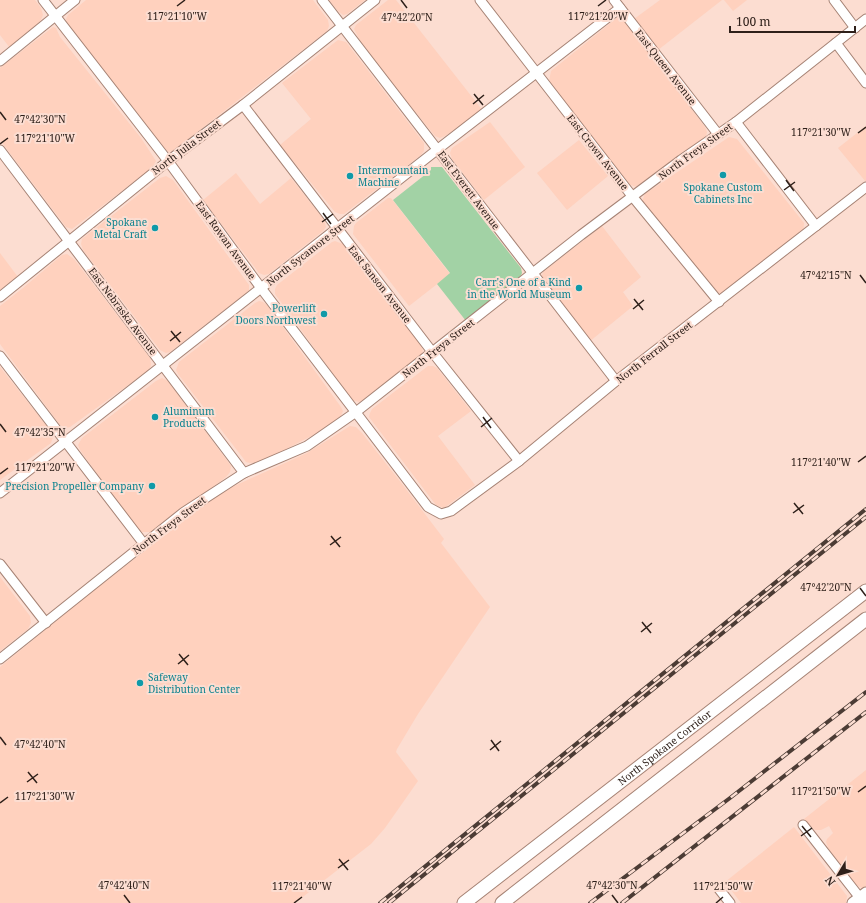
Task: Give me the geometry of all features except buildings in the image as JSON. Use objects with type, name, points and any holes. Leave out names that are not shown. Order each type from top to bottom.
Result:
[{"type":"highway","points":[[824,625],[866,587]]},
{"type":"highway","name":"North Spokane Corridor","points":[[464,903],[866,592]]},
{"type":"highway","points":[[502,903],[866,619]]},
{"type":"highway","points":[[824,651],[866,624]]},
{"type":"street","name":"East Rowan Avenue","points":[[42,0],[168,160],[261,288],[428,507],[441,514]]},
{"type":"street","points":[[0,61],[76,0]]},
{"type":"street","name":"East Everett Avenue","points":[[322,0],[616,381]]},
{"type":"street","name":"North Julia Street","points":[[0,297],[168,160],[243,105],[375,0]]},
{"type":"street","name":"East Crown Avenue","points":[[480,0],[632,196],[719,302]]},
{"type":"street","name":"East Queen Avenue","points":[[614,0],[718,134]]},
{"type":"street","points":[[834,0],[855,28]]},
{"type":"street","name":"North Sycamore Street","points":[[0,493],[620,8]]},
{"type":"street","name":"North Freya Street","points":[[0,659],[184,512],[244,473],[308,446],[356,412],[632,196],[736,122],[866,20]]},
{"type":"street","points":[[836,43],[866,83]]},
{"type":"street","name":"East Sanson Avenue","points":[[243,105],[433,353],[519,461]]},
{"type":"street","points":[[736,122],[816,226]]},
{"type":"street","name":"East Nebraska Avenue","points":[[0,150],[244,473]]},
{"type":"street","name":"North Ferrall Street","points":[[441,514],[450,511],[519,461],[616,381],[866,188]]},
{"type":"street","points":[[0,356],[144,544]]},
{"type":"street","points":[[0,564],[46,623]]},
{"type":"street","points":[[803,825],[860,899]]},
{"type":"street","points":[[719,890],[730,903]]},
{"type":"shaded area","points":[[0,0],[35,0],[41,8],[43,15],[39,24],[10,48],[0,35]]},
{"type":"shaded area","points":[[86,0],[313,0],[328,20],[329,26],[327,31],[174,150],[169,152],[165,149],[67,25],[66,19],[68,15]]},
{"type":"shaded area","points":[[329,0],[365,0],[347,14],[343,15]]},
{"type":"shaded area","points":[[388,0],[396,0],[483,111],[440,138],[435,136],[365,50],[354,29],[356,25]]},
{"type":"shaded area","points":[[660,0],[722,0],[658,50],[634,19]]},
{"type":"shaded area","points":[[724,0],[747,0],[733,11]]},
{"type":"shaded area","points":[[618,17],[623,19],[628,25],[705,127],[707,132],[704,141],[637,187],[627,184],[549,81],[551,71]]},
{"type":"shaded area","points":[[53,27],[56,28],[60,37],[141,138],[156,161],[152,168],[72,229],[66,227],[0,140],[0,68]]},
{"type":"shaded area","points":[[338,40],[346,42],[424,143],[424,151],[421,155],[344,214],[335,212],[280,145],[311,119],[282,83]]},
{"type":"shaded area","points":[[490,122],[525,167],[484,200],[452,159],[450,153],[452,148]]},
{"type":"shaded area","points":[[866,126],[866,182],[838,148]]},
{"type":"shaded area","points":[[729,137],[737,139],[804,223],[803,234],[722,294],[714,291],[642,201],[645,194]]},
{"type":"shaded area","points":[[579,140],[608,176],[567,210],[537,173]]},
{"type":"shaded area","points":[[236,173],[260,204],[291,178],[324,220],[326,227],[323,231],[269,274],[264,275],[259,273],[203,200]]},
{"type":"shaded area","points":[[166,176],[173,180],[249,285],[249,290],[170,352],[166,353],[160,350],[83,250],[81,244],[82,239],[87,235],[160,178]]},
{"type":"shaded area","points":[[388,198],[391,198],[450,274],[409,306],[353,234],[356,223]]},
{"type":"shaded area","points":[[602,226],[641,277],[623,292],[633,306],[589,342],[541,278],[543,272]]},
{"type":"shaded area","points":[[335,241],[343,244],[420,343],[423,351],[419,358],[365,400],[359,402],[352,400],[275,294],[277,285]]},
{"type":"shaded area","points":[[0,253],[18,277],[0,290]]},
{"type":"shaded area","points":[[67,254],[74,259],[150,358],[151,365],[149,370],[70,427],[66,428],[60,425],[0,344],[0,306],[62,255]]},
{"type":"shaded area","points":[[259,301],[267,305],[343,411],[340,418],[325,429],[261,462],[250,463],[246,462],[176,370],[179,362]]},
{"type":"shaded area","points":[[428,366],[437,368],[471,411],[438,436],[475,485],[444,508],[436,505],[369,417],[372,409]]},
{"type":"shaded area","points":[[0,367],[53,434],[53,437],[51,443],[0,480]]},
{"type":"shaded area","points":[[162,378],[168,381],[231,466],[230,472],[221,481],[151,532],[142,532],[137,529],[80,450],[78,445],[82,438]]},
{"type":"shaded area","points":[[350,426],[356,427],[362,433],[399,480],[444,539],[441,543],[490,607],[418,714],[397,749],[396,752],[418,781],[385,828],[371,844],[295,903],[0,903],[0,667],[93,591],[211,500],[232,487],[307,453]]},
{"type":"shaded area","points":[[0,577],[30,616],[31,623],[28,629],[0,651]]},
{"type":"shaded area","points":[[866,770],[866,887],[862,888],[856,885],[829,850],[826,842],[833,833],[829,826],[821,830],[815,830],[804,819]]},
{"type":"shaded area","points":[[794,827],[847,896],[846,903],[741,903],[725,882]]},
{"type":"green space","points":[[431,167],[442,167],[521,268],[522,273],[520,278],[466,321],[437,284],[450,273],[393,200],[431,170]]},
{"type":"railway","points":[[380,903],[866,509]]},
{"type":"railway","points":[[389,903],[866,517]]},
{"type":"railway","points":[[590,903],[730,798],[866,692]]},
{"type":"railway","points":[[622,903],[866,712]]},
{"type":"place","name":"Spokane Custom Cabinets Inc","points":[[723,175]]},
{"type":"place","name":"Intermountain Machine","points":[[350,176]]},
{"type":"place","name":"Spokane Metal Craft","points":[[155,228]]},
{"type":"place","name":"Carr's One of a Kind in the World Museum","points":[[579,288]]},
{"type":"place","name":"Powerlift Doors Northwest","points":[[324,314]]},
{"type":"place","name":"Aluminum Products","points":[[155,417]]},
{"type":"place","name":"Precision Propeller Company","points":[[152,486]]},
{"type":"place","name":"Safeway Distribution Center","points":[[140,683]]}]
